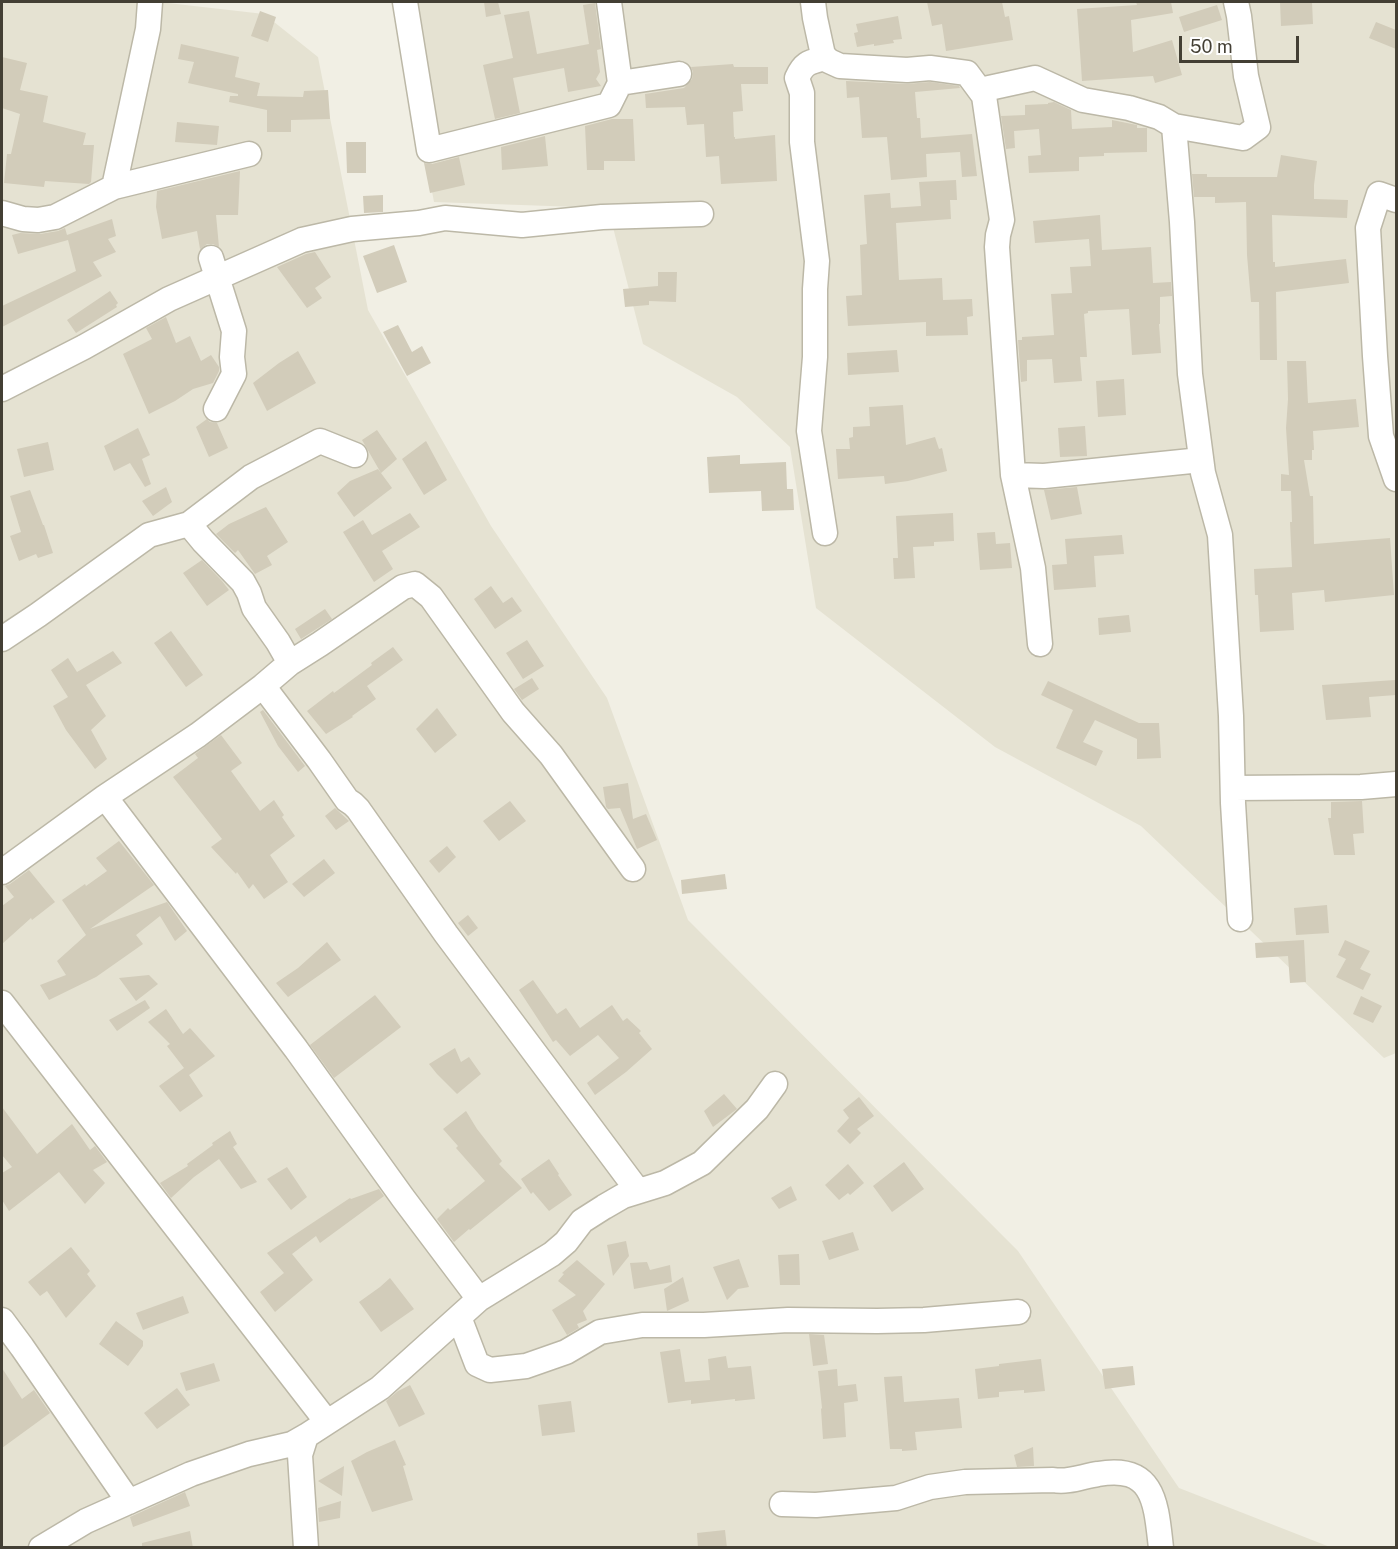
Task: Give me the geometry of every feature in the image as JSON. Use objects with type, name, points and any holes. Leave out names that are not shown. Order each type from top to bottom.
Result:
[{"type":"street","points":[[114,188],[148,29],[150,2]]},
{"type":"street","points":[[405,2],[429,150],[609,105],[620,83],[609,2]]},
{"type":"street","points":[[813,2],[823,55],[829,61],[840,66],[907,70],[930,68],[968,73],[984,96],[1002,220],[997,246],[1013,475],[1033,568],[1040,644]]},
{"type":"street","points":[[980,90],[1035,78],[1083,100],[1129,108],[1158,117],[1174,126],[1243,138],[1258,127],[1246,76],[1236,2]]},
{"type":"street","points":[[825,58],[808,62],[801,68],[797,78],[802,93],[802,142],[817,261],[814,289],[815,357],[809,431],[825,533]]},
{"type":"street","points":[[620,83],[679,74]]},
{"type":"street","points":[[1174,126],[1182,222],[1190,374],[1203,473],[1220,535],[1240,919]]},
{"type":"street","points":[[2,213],[23,219],[38,220],[55,217],[114,188],[249,154]]},
{"type":"street","points":[[1395,470],[1381,436],[1368,228],[1379,194],[1396,200]]},
{"type":"street","points":[[2,389],[84,347],[169,299],[214,268],[302,240],[352,229],[445,219],[522,225],[602,217],[701,214]]},
{"type":"street","points":[[214,268],[234,331],[232,357],[234,374],[216,410]]},
{"type":"street","points":[[2,639],[149,535],[189,524],[251,477],[320,441],[355,455]]},
{"type":"street","points":[[1013,475],[1044,476],[1201,460]]},
{"type":"street","points":[[189,524],[243,582],[254,608],[290,663]]},
{"type":"street","points":[[2,872],[105,797],[198,735],[290,663],[402,586],[415,584],[430,597],[513,712],[550,755],[633,868]]},
{"type":"street","points":[[263,686],[347,800],[358,809],[446,934],[638,1191]]},
{"type":"street","points":[[1233,788],[1361,787],[1396,784]]},
{"type":"street","points":[[105,797],[296,1049],[479,1299]]},
{"type":"street","points":[[2,1003],[327,1422]]},
{"type":"street","points":[[41,1548],[86,1521],[201,1471],[249,1454],[298,1445],[327,1422],[380,1388],[479,1299],[552,1254],[566,1242],[582,1221],[623,1196],[665,1183],[702,1163],[757,1109],[775,1084]]},
{"type":"street","points":[[459,1317],[477,1364],[490,1370],[526,1366],[566,1352],[600,1332],[642,1325],[704,1325],[788,1320],[877,1322],[1018,1312]]},
{"type":"street","points":[[2,1320],[129,1502]]},
{"type":"street","points":[[298,1445],[306,1548]]},
{"type":"street","points":[[782,1504],[816,1505],[896,1497],[930,1487],[965,1482],[1053,1480],[1063,1482],[1100,1473],[1123,1473],[1136,1476],[1146,1485],[1156,1506],[1161,1548]]},
{"type":"shaded area","points":[[2,2],[159,2],[264,14],[318,57],[368,310],[491,526],[607,698],[688,920],[1018,1251],[1179,1488],[1330,1547],[2,1548]]},
{"type":"shaded area","points":[[397,2],[1396,2],[1396,1053],[1384,1058],[1141,826],[995,747],[816,608],[790,447],[737,397],[643,344],[608,208],[434,202]]},
{"type":"building","points":[[484,2],[498,2],[501,14],[486,17]]},
{"type":"building","points":[[927,2],[1002,2],[1005,17],[1009,16],[1013,40],[946,51],[942,24],[932,26]]},
{"type":"building","points":[[1136,2],[1171,2],[1173,13],[1131,20],[1133,52],[1172,40],[1182,75],[1155,83],[1153,76],[1082,81],[1077,9],[1137,5]]},
{"type":"building","points":[[1280,2],[1312,2],[1313,24],[1281,26]]},
{"type":"building","points":[[595,3],[601,49],[597,50],[600,72],[596,79],[601,86],[568,92],[564,68],[513,78],[520,113],[495,119],[483,65],[513,58],[504,15],[529,11],[537,54],[589,44],[583,5]]},
{"type":"building","points":[[1217,5],[1222,20],[1184,32],[1179,17]]},
{"type":"building","points":[[260,11],[276,17],[268,42],[251,36]]},
{"type":"building","points":[[898,16],[902,39],[893,40],[894,43],[857,47],[854,33],[858,32],[856,24]]},
{"type":"building","points":[[1376,22],[1396,30],[1396,49],[1369,38]]},
{"type":"building","points":[[181,44],[239,57],[235,77],[260,83],[257,96],[303,97],[304,91],[328,90],[330,119],[291,120],[291,132],[267,132],[267,110],[229,102],[230,96],[238,96],[238,94],[188,83],[194,62],[178,59]]},
{"type":"building","points":[[2,57],[27,63],[20,90],[48,96],[43,122],[86,133],[83,145],[94,145],[89,184],[45,181],[44,187],[4,183],[7,154],[11,154],[20,114],[2,108]]},
{"type":"building","points":[[733,64],[734,67],[768,67],[768,84],[741,84],[743,111],[733,112],[734,137],[735,139],[775,135],[777,181],[721,184],[719,156],[706,157],[704,124],[687,125],[685,107],[646,108],[645,94],[684,88],[692,79],[691,67]]},
{"type":"building","points":[[846,81],[906,84],[930,82],[959,86],[960,88],[915,92],[921,138],[972,134],[977,176],[962,177],[960,152],[926,154],[927,177],[891,180],[887,137],[862,138],[859,97],[847,98]]},
{"type":"building","points":[[1054,102],[1071,110],[1072,129],[1112,127],[1112,120],[1137,125],[1137,128],[1147,128],[1147,152],[1104,153],[1104,156],[1079,157],[1079,171],[1029,173],[1028,156],[1041,155],[1039,129],[1014,131],[1015,148],[1006,149],[1001,116],[1025,115],[1025,105]]},
{"type":"building","points":[[612,119],[633,119],[635,161],[604,161],[604,170],[587,170],[585,126]]},
{"type":"building","points":[[177,122],[219,126],[217,145],[175,142]]},
{"type":"building","points":[[545,136],[548,166],[502,170],[501,147]]},
{"type":"building","points":[[346,142],[366,142],[366,173],[347,173]]},
{"type":"building","points":[[1281,155],[1317,161],[1314,199],[1348,200],[1347,218],[1272,215],[1275,267],[1346,259],[1349,283],[1276,292],[1277,360],[1260,360],[1259,302],[1251,302],[1246,202],[1215,203],[1215,197],[1194,197],[1192,174],[1207,174],[1207,177],[1277,177]]},
{"type":"building","points":[[459,157],[465,185],[430,193],[424,163],[432,164]]},
{"type":"building","points":[[240,171],[238,215],[216,215],[219,247],[207,244],[200,249],[197,231],[162,239],[156,207],[157,191]]},
{"type":"building","points":[[956,180],[957,200],[950,200],[951,219],[896,223],[899,280],[942,278],[943,300],[972,299],[973,316],[967,317],[968,335],[926,336],[926,322],[848,326],[846,296],[862,295],[860,245],[867,244],[864,195],[890,193],[891,208],[921,206],[919,182]]},
{"type":"building","points":[[383,195],[383,212],[364,213],[363,196]]},
{"type":"building","points":[[1100,215],[1102,250],[1151,247],[1153,283],[1171,282],[1172,296],[1160,297],[1161,353],[1132,355],[1129,309],[1088,311],[1084,314],[1087,357],[1080,357],[1082,381],[1054,383],[1052,359],[1027,360],[1027,381],[1021,382],[1018,340],[1022,340],[1022,337],[1054,335],[1051,294],[1072,293],[1070,267],[1091,266],[1089,239],[1035,243],[1033,221]]},
{"type":"building","points":[[112,219],[116,236],[108,239],[116,252],[93,262],[102,276],[2,327],[2,306],[76,271],[68,240],[18,254],[12,235],[40,234],[65,228],[67,235]]},
{"type":"building","points":[[394,245],[407,282],[377,293],[363,256]]},
{"type":"building","points":[[315,252],[331,277],[315,288],[322,298],[307,308],[277,267]]},
{"type":"building","points":[[658,272],[677,272],[676,302],[649,301],[649,305],[625,307],[623,289],[658,286]]},
{"type":"building","points":[[110,291],[118,303],[117,307],[76,333],[67,320]]},
{"type":"building","points":[[166,317],[176,343],[190,336],[201,361],[211,355],[219,371],[213,383],[193,389],[149,414],[123,354],[152,339],[146,328]]},
{"type":"building","points":[[398,325],[412,352],[422,346],[431,363],[407,376],[383,332]]},
{"type":"building","points":[[897,350],[899,372],[848,375],[847,353]]},
{"type":"building","points":[[298,351],[316,383],[267,411],[253,383]]},
{"type":"building","points":[[1287,361],[1306,361],[1308,403],[1356,399],[1359,427],[1313,431],[1312,460],[1304,460],[1310,496],[1313,496],[1314,544],[1390,538],[1394,595],[1325,602],[1324,590],[1292,593],[1294,630],[1260,632],[1254,569],[1292,567],[1291,491],[1281,491],[1281,474],[1289,475],[1286,428]]},
{"type":"building","points":[[1124,379],[1126,415],[1098,417],[1096,381]]},
{"type":"building","points":[[903,405],[906,445],[935,437],[939,449],[942,448],[947,471],[885,484],[884,476],[838,479],[836,449],[850,449],[849,438],[853,437],[853,427],[870,426],[869,407]]},
{"type":"building","points":[[207,419],[217,423],[228,448],[209,457],[196,427]]},
{"type":"building","points":[[1085,426],[1087,456],[1060,457],[1058,428]]},
{"type":"building","points":[[138,428],[150,455],[142,459],[151,484],[145,487],[130,463],[114,471],[104,446]]},
{"type":"building","points":[[377,430],[397,459],[381,473],[362,440]]},
{"type":"building","points":[[426,441],[447,480],[424,495],[402,459]]},
{"type":"building","points":[[48,442],[54,470],[24,477],[17,449]]},
{"type":"building","points":[[740,455],[740,464],[786,462],[787,489],[793,489],[794,510],[762,511],[761,491],[709,493],[707,457]]},
{"type":"building","points":[[378,469],[392,488],[354,517],[337,493],[350,481]]},
{"type":"building","points":[[166,487],[172,502],[153,516],[142,501]]},
{"type":"building","points":[[1077,487],[1082,514],[1051,520],[1044,490]]},
{"type":"building","points":[[30,490],[53,553],[38,558],[36,554],[19,561],[10,536],[21,532],[10,496]]},
{"type":"building","points":[[266,507],[288,542],[267,556],[272,565],[255,574],[238,550],[235,553],[216,534],[229,524]]},
{"type":"building","points":[[410,513],[420,527],[382,551],[393,569],[374,582],[343,532],[363,520],[372,535]]},
{"type":"building","points":[[953,513],[954,541],[934,542],[934,546],[913,547],[915,578],[894,579],[893,558],[898,558],[896,516]]},
{"type":"building","points":[[995,532],[996,544],[1010,543],[1012,568],[980,570],[977,533]]},
{"type":"building","points":[[1122,535],[1124,554],[1094,556],[1096,587],[1054,590],[1052,565],[1067,564],[1065,539]]},
{"type":"building","points":[[202,560],[229,590],[207,606],[183,573]]},
{"type":"building","points":[[491,586],[503,603],[512,597],[522,611],[495,629],[474,599]]},
{"type":"building","points":[[325,609],[332,619],[301,639],[295,629]]},
{"type":"building","points":[[1129,615],[1131,632],[1099,635],[1098,618]]},
{"type":"building","points":[[171,631],[203,675],[186,687],[154,643]]},
{"type":"building","points":[[527,640],[544,666],[523,679],[506,653]]},
{"type":"building","points":[[393,647],[403,660],[367,686],[376,699],[326,734],[307,711],[372,665],[371,663]]},
{"type":"building","points":[[113,651],[122,663],[86,685],[106,716],[91,730],[107,759],[95,769],[66,730],[53,706],[68,697],[51,670],[68,658],[77,672]]},
{"type":"building","points":[[532,678],[539,689],[522,700],[514,689]]},
{"type":"building","points":[[1395,680],[1396,695],[1369,697],[1371,717],[1326,720],[1322,685]]},
{"type":"building","points":[[1048,681],[1139,723],[1159,723],[1161,758],[1137,759],[1137,739],[1095,720],[1083,742],[1103,751],[1096,766],[1056,748],[1073,710],[1041,695]]},
{"type":"building","points":[[437,708],[457,735],[435,753],[416,729]]},
{"type":"building","points":[[263,710],[305,766],[298,772],[278,746],[260,712]]},
{"type":"building","points":[[221,735],[242,763],[231,771],[260,811],[274,800],[295,836],[270,855],[288,882],[264,899],[253,884],[249,889],[237,872],[236,874],[211,847],[222,839],[173,777],[198,758],[195,754]]},
{"type":"building","points":[[628,783],[633,819],[646,814],[657,840],[637,849],[620,808],[608,809],[606,807],[603,787]]},
{"type":"building","points":[[510,801],[526,821],[499,841],[483,821]]},
{"type":"building","points":[[1362,801],[1364,833],[1353,834],[1355,855],[1334,855],[1328,818],[1331,818],[1331,802]]},
{"type":"building","points":[[335,808],[349,821],[336,830],[325,816]]},
{"type":"building","points":[[119,841],[154,885],[90,929],[167,902],[187,931],[175,941],[160,916],[136,935],[143,944],[96,977],[49,1000],[40,985],[66,975],[57,961],[86,935],[62,900],[107,871],[96,858]]},
{"type":"building","points":[[447,846],[456,857],[439,873],[429,861]]},
{"type":"building","points":[[324,859],[335,873],[304,897],[292,884]]},
{"type":"building","points":[[29,870],[55,902],[32,920],[31,918],[2,944],[2,906],[14,897],[5,886]]},
{"type":"building","points":[[725,874],[727,889],[682,894],[681,880]]},
{"type":"building","points":[[1327,905],[1329,933],[1296,935],[1294,908]]},
{"type":"building","points":[[468,915],[478,928],[468,936],[458,923]]},
{"type":"building","points":[[1304,940],[1306,982],[1290,983],[1288,956],[1256,958],[1255,943]]},
{"type":"building","points":[[1345,940],[1370,951],[1360,969],[1371,974],[1363,990],[1336,977],[1346,959],[1338,955]]},
{"type":"building","points":[[327,942],[341,960],[288,997],[276,983],[298,968]]},
{"type":"building","points":[[149,975],[158,984],[136,1001],[119,978]]},
{"type":"building","points":[[533,980],[557,1014],[566,1008],[580,1028],[612,1005],[623,1021],[627,1018],[641,1031],[639,1033],[652,1049],[595,1095],[587,1083],[619,1058],[598,1035],[570,1056],[556,1040],[553,1042],[519,990]]},
{"type":"building","points":[[375,995],[401,1027],[334,1078],[310,1045]]},
{"type":"building","points":[[1361,996],[1382,1006],[1373,1023],[1353,1014]]},
{"type":"building","points":[[145,1000],[150,1008],[117,1031],[109,1020]]},
{"type":"building","points":[[166,1009],[183,1034],[190,1028],[215,1056],[189,1075],[203,1096],[180,1112],[159,1086],[184,1068],[167,1046],[170,1044],[148,1022]]},
{"type":"building","points":[[455,1048],[461,1062],[469,1057],[481,1074],[457,1094],[429,1064]]},
{"type":"building","points":[[724,1094],[737,1109],[713,1127],[704,1111]]},
{"type":"building","points":[[859,1097],[874,1116],[857,1129],[861,1133],[850,1144],[837,1131],[849,1118],[843,1110]]},
{"type":"building","points":[[2,1107],[37,1154],[72,1124],[90,1150],[95,1146],[107,1162],[93,1170],[105,1183],[85,1204],[59,1172],[9,1211],[2,1200],[2,1173],[12,1167],[2,1155]]},
{"type":"building","points":[[466,1111],[502,1161],[499,1164],[522,1188],[454,1242],[437,1219],[485,1181],[456,1148],[458,1146],[443,1129]]},
{"type":"building","points":[[230,1131],[237,1144],[233,1147],[257,1182],[241,1189],[219,1159],[171,1198],[160,1183],[188,1166],[187,1164],[213,1145],[212,1143]]},
{"type":"building","points":[[549,1159],[572,1195],[549,1211],[533,1192],[531,1194],[521,1179]]},
{"type":"building","points":[[904,1162],[924,1189],[892,1212],[873,1186]]},
{"type":"building","points":[[848,1164],[864,1183],[850,1195],[848,1193],[839,1200],[825,1185]]},
{"type":"building","points":[[287,1167],[307,1197],[291,1210],[267,1179]]},
{"type":"building","points":[[791,1186],[797,1200],[779,1209],[771,1198]]},
{"type":"building","points":[[379,1189],[384,1196],[320,1243],[316,1236],[292,1254],[313,1280],[275,1312],[260,1292],[284,1273],[267,1253],[350,1198]]},
{"type":"building","points":[[853,1232],[859,1250],[829,1260],[822,1241]]},
{"type":"building","points":[[626,1241],[629,1256],[613,1276],[607,1245]]},
{"type":"building","points":[[71,1247],[90,1271],[87,1274],[96,1286],[66,1318],[47,1291],[40,1296],[28,1282]]},
{"type":"building","points":[[799,1254],[800,1285],[780,1285],[778,1255]]},
{"type":"building","points":[[739,1259],[749,1287],[738,1289],[727,1300],[713,1267]]},
{"type":"building","points":[[577,1260],[605,1284],[583,1311],[587,1320],[577,1324],[579,1328],[567,1335],[552,1310],[576,1295],[558,1281],[564,1274],[562,1273]]},
{"type":"building","points":[[647,1262],[650,1270],[670,1265],[672,1282],[634,1289],[630,1263]]},
{"type":"building","points":[[683,1277],[689,1301],[667,1311],[664,1289]]},
{"type":"building","points":[[390,1278],[414,1309],[381,1332],[359,1302]]},
{"type":"building","points":[[183,1296],[189,1313],[143,1330],[136,1313]]},
{"type":"building","points":[[116,1321],[143,1341],[143,1346],[128,1366],[99,1344]]},
{"type":"building","points":[[809,1334],[824,1335],[828,1364],[813,1366]]},
{"type":"building","points":[[680,1349],[685,1382],[710,1380],[708,1359],[726,1356],[728,1368],[751,1366],[755,1399],[691,1404],[691,1400],[668,1403],[660,1352]]},
{"type":"building","points":[[1041,1359],[1045,1391],[999,1392],[999,1397],[978,1399],[975,1369]]},
{"type":"building","points":[[214,1363],[220,1381],[186,1391],[180,1373]]},
{"type":"building","points":[[1133,1366],[1135,1385],[1105,1389],[1102,1369]]},
{"type":"building","points":[[2,1368],[22,1399],[34,1390],[50,1413],[2,1448]]},
{"type":"building","points":[[837,1369],[838,1386],[856,1384],[858,1401],[844,1403],[846,1437],[823,1439],[818,1371]]},
{"type":"building","points":[[902,1376],[904,1402],[959,1398],[962,1428],[915,1432],[917,1450],[890,1449],[884,1377]]},
{"type":"building","points":[[410,1385],[425,1414],[399,1427],[386,1401]]},
{"type":"building","points":[[177,1388],[190,1405],[157,1429],[144,1413]]},
{"type":"building","points":[[571,1401],[575,1432],[542,1436],[538,1405]]},
{"type":"building","points":[[395,1440],[406,1465],[403,1466],[413,1500],[372,1512],[351,1461]]},
{"type":"building","points":[[1033,1447],[1034,1466],[1017,1467],[1014,1455]]},
{"type":"building","points":[[344,1466],[342,1496],[318,1481]]},
{"type":"building","points":[[185,1492],[190,1506],[133,1527],[130,1517]]},
{"type":"building","points":[[341,1501],[340,1518],[319,1522],[318,1508]]},
{"type":"building","points":[[725,1530],[727,1548],[698,1548],[697,1533]]},
{"type":"building","points":[[190,1531],[193,1548],[142,1548],[142,1543]]}]
